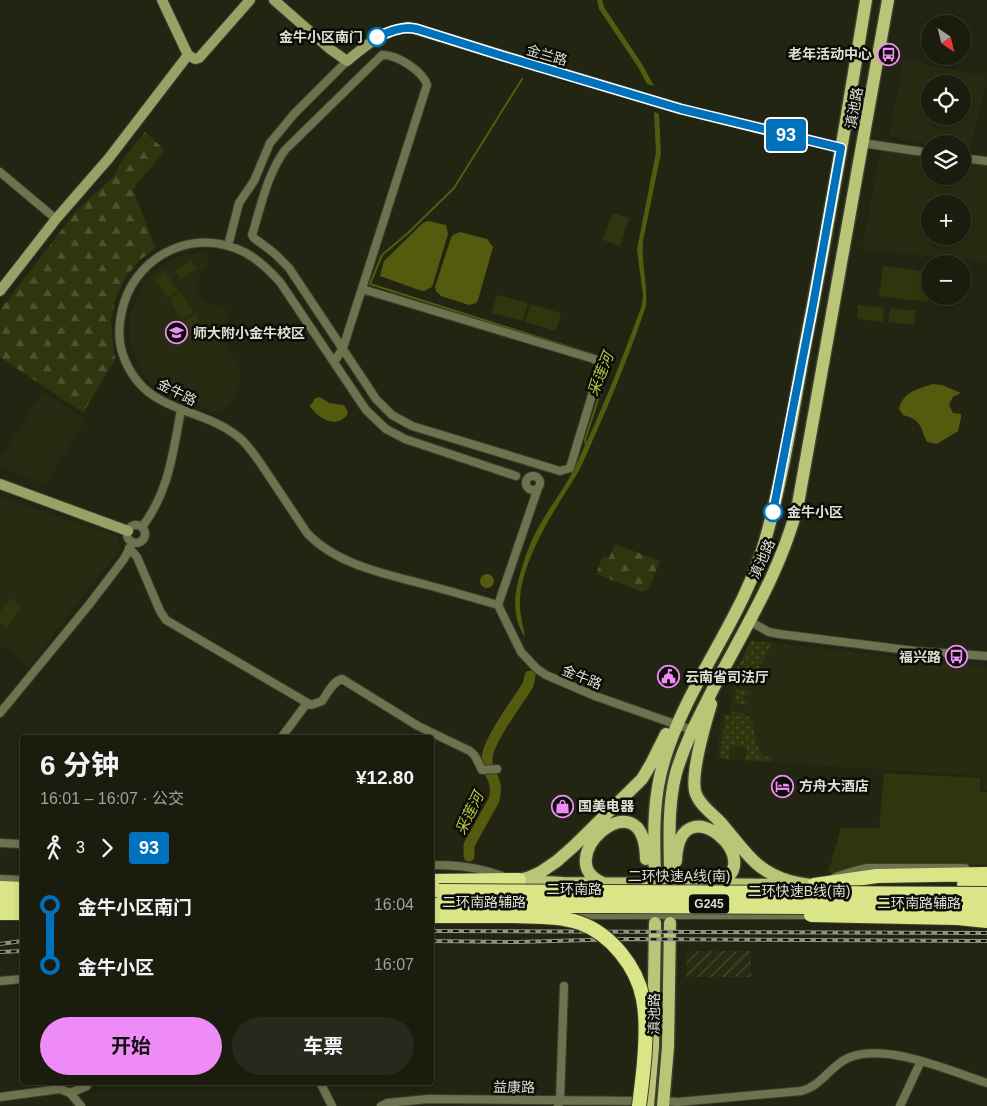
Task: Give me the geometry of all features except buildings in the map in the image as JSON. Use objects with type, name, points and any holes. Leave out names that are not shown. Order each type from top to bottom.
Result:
[{"type":"highway","points":[[884,885],[987,874]]},
{"type":"highway","points":[[434,881],[519,880]]},
{"type":"highway","points":[[820,884],[987,884]]},
{"type":"highway","points":[[0,889],[20,890]]},
{"type":"highway","name":"二环快速A线(南)","points":[[434,892],[987,896]]},
{"type":"highway","points":[[0,901],[20,901]]},
{"type":"highway","name":"二环快速B线(南)","points":[[434,904],[987,907]]},
{"type":"highway","points":[[748,906],[793,914],[952,918],[987,921]]},
{"type":"highway","points":[[0,913],[20,913]]},
{"type":"highway","points":[[434,915],[525,916],[563,920],[586,926],[611,943],[631,967],[643,1000],[645,1104]]},
{"type":"main road","name":"滇池路","points":[[673,728],[752,580],[770,524],[810,324],[866,0]]},
{"type":"main road","name":"滇池路","points":[[715,884],[723,881],[730,873],[733,866],[733,855],[723,837],[706,827],[692,828],[681,836],[677,847],[673,878],[670,808],[677,772],[692,730],[782,553],[799,499],[888,0]]},
{"type":"main road","points":[[727,662],[705,726],[695,776],[696,794],[749,858],[760,868],[784,880],[820,884]]},
{"type":"main road","points":[[673,728],[685,735],[685,746]]},
{"type":"main road","points":[[606,884],[594,878],[589,871],[587,851],[596,835],[608,827],[620,823],[635,826],[642,834],[651,879],[656,796],[673,728]]},
{"type":"main road","points":[[458,894],[535,875],[557,861],[636,785],[652,764],[673,728]]},
{"type":"main road","points":[[519,880],[606,884],[820,884]]},
{"type":"main road","name":"二环南路","points":[[434,892],[458,894],[884,885],[987,896]]},
{"type":"main road","name":"二环南路","points":[[434,904],[987,907]]},
{"type":"main road","name":"滇池路","points":[[645,1104],[653,1033],[651,923]]},
{"type":"main road","name":"滇池路","points":[[664,1104],[668,1034],[677,971],[674,923]]},
{"type":"street","points":[[162,0],[188,55],[195,59],[199,58],[250,0]]},
{"type":"street","points":[[228,246],[239,203],[254,181],[270,142],[294,114],[347,61],[330,49],[274,0]]},
{"type":"street","name":"金兰路","points":[[347,61],[377,37],[408,27],[681,109],[841,148]]},
{"type":"street","points":[[334,362],[343,348],[427,84],[423,75],[401,60],[386,54],[382,55],[284,150],[273,170],[252,235],[256,241],[274,253],[289,268],[343,348],[376,399],[392,415],[412,426],[543,466],[560,471],[570,468],[599,372],[600,365],[594,359],[362,289]]},
{"type":"street","points":[[0,292],[56,219],[109,158],[188,55]]},
{"type":"street","points":[[862,143],[921,152]]},
{"type":"street","points":[[971,159],[987,161]]},
{"type":"street","points":[[0,172],[56,219]]},
{"type":"street","name":"金牛路","points":[[516,476],[405,439],[386,429],[366,410],[280,282],[270,271],[244,252],[228,246],[206,243],[180,246],[156,258],[137,276],[127,292],[119,325],[120,341],[123,354],[134,376],[151,394],[163,402],[216,423],[241,440],[259,460],[314,541],[329,551],[353,562],[498,605],[521,652],[541,672],[555,680],[673,728],[692,730]]},
{"type":"street","points":[[142,527],[152,514],[171,467],[182,410]]},
{"type":"street","points":[[532,506],[527,479],[535,477],[543,466]]},
{"type":"street","points":[[498,605],[540,482],[535,477],[516,476]]},
{"type":"street","points":[[516,476],[532,491],[538,488]]},
{"type":"street","points":[[0,484],[128,531]]},
{"type":"street","points":[[0,713],[93,599],[124,559],[131,545],[144,539],[145,534],[142,527],[138,525],[133,526],[128,531]]},
{"type":"street","points":[[128,531],[131,545],[160,612],[166,620],[307,703],[316,704],[322,702],[335,682],[342,679],[418,726],[470,751],[482,770],[497,769]]},
{"type":"street","points":[[749,621],[769,632],[779,634],[915,650],[987,656]]},
{"type":"street","points":[[283,735],[307,703]]},
{"type":"street","points":[[0,843],[20,844]]},
{"type":"street","name":"二环南路辅路","points":[[434,865],[469,866],[519,880]]},
{"type":"street","points":[[820,884],[850,872],[867,868],[987,868]]},
{"type":"street","points":[[0,879],[20,880]]},
{"type":"street","name":"二环南路辅路","points":[[434,915],[987,916]]},
{"type":"street","points":[[0,918],[20,917]]},
{"type":"street","points":[[0,981],[20,979]]},
{"type":"street","points":[[559,1103],[564,986]]},
{"type":"street","points":[[664,1104],[810,1089],[842,1062],[863,1055],[894,1054],[987,1083]]},
{"type":"street","points":[[900,1106],[921,1062]]},
{"type":"street","points":[[0,1097],[87,1085]]},
{"type":"street","points":[[322,1085],[332,1106]]},
{"type":"street","points":[[67,1089],[80,1106]]},
{"type":"street","name":"益康路","points":[[381,1106],[428,1099],[645,1104]]},
{"type":"shaded area","points":[[597,0],[602,0],[604,7],[642,64],[654,86],[647,84],[638,67],[599,9]]},
{"type":"shaded area","points":[[904,60],[921,63],[921,65],[987,76],[971,148],[971,135],[921,135],[921,142],[889,136]]},
{"type":"shaded area","name":"采莲河","points":[[654,112],[659,114],[661,153],[643,241],[646,306],[615,389],[580,469],[550,518],[525,572],[520,599],[525,637],[519,625],[515,603],[516,589],[526,557],[540,524],[571,475],[584,447],[627,346],[642,305],[643,295],[637,250],[656,152]]},
{"type":"shaded area","points":[[881,149],[921,156],[921,185],[971,185],[971,163],[987,166],[987,262],[971,260],[971,255],[921,255],[862,249]]},
{"type":"shaded area","points":[[428,221],[446,225],[448,234],[432,287],[424,291],[419,290],[380,276],[384,261],[423,223]]},
{"type":"shaded area","points":[[460,232],[487,239],[493,247],[478,300],[476,303],[469,305],[441,296],[435,287],[451,238]]},
{"type":"shaded area","name":"师大附小金牛校区","points":[[206,251],[208,266],[201,271],[196,288],[204,303],[220,305],[225,308],[228,319],[225,329],[226,344],[238,366],[241,381],[232,403],[220,413],[169,397],[150,383],[138,365],[129,338],[131,312],[145,281],[160,267],[179,256]]},
{"type":"shaded area","points":[[933,384],[942,385],[961,393],[953,397],[949,405],[953,413],[961,414],[958,431],[937,444],[927,442],[917,422],[903,415],[899,409],[901,403],[911,392]]},
{"type":"shaded area","points":[[43,392],[86,420],[45,485],[0,466],[1,457]]},
{"type":"shaded area","points":[[320,397],[329,403],[344,405],[348,412],[347,415],[342,419],[332,422],[321,417],[309,405],[312,404],[315,398]]},
{"type":"shaded area","points":[[2,497],[118,536],[120,549],[28,667],[15,654],[0,645],[0,500]]},
{"type":"shaded area","points":[[484,574],[490,574],[494,581],[490,588],[484,588],[480,584],[480,578]]},
{"type":"shaded area","points":[[751,640],[987,668],[987,790],[982,790],[983,776],[716,759],[721,714],[729,713],[732,677]]},
{"type":"shaded area","points":[[687,951],[751,951],[751,977],[686,977]]},
{"type":"green space","points":[[145,132],[165,150],[133,189],[155,248],[139,261],[125,278],[115,300],[111,321],[115,359],[83,413],[0,357],[0,310],[76,211],[112,178],[123,159]]},
{"type":"green space","points":[[612,213],[629,218],[620,246],[603,240]]},
{"type":"green space","points":[[191,260],[197,268],[181,279],[175,271]]},
{"type":"green space","points":[[883,266],[921,271],[921,301],[879,296]]},
{"type":"green space","points":[[165,271],[178,291],[167,298],[154,278]]},
{"type":"green space","points":[[180,292],[193,312],[182,319],[169,299]]},
{"type":"green space","points":[[497,295],[528,303],[523,321],[492,313]]},
{"type":"green space","points":[[530,304],[561,313],[556,331],[525,322]]},
{"type":"green space","points":[[858,305],[884,308],[883,322],[857,319]]},
{"type":"green space","points":[[890,308],[916,311],[914,325],[888,322]]},
{"type":"green space","points":[[195,314],[208,334],[197,341],[184,321]]},
{"type":"green space","points":[[615,544],[660,561],[649,589],[643,592],[596,574],[603,556],[609,558]]},
{"type":"green space","points":[[10,598],[22,606],[7,627],[0,623],[0,612]]},
{"type":"green space","points":[[751,641],[772,643],[755,678],[749,682],[741,682],[741,677],[733,676]]},
{"type":"green space","points":[[736,689],[750,691],[750,695],[745,695],[744,700],[749,701],[748,705],[735,703]]},
{"type":"green space","points":[[733,711],[747,716],[751,720],[759,750],[761,754],[771,759],[771,762],[746,760],[747,747],[730,746],[729,759],[720,758],[725,715],[732,716]]},
{"type":"green space","points":[[884,773],[981,778],[980,792],[987,792],[987,865],[868,864],[828,873],[841,828],[879,828]]},
{"type":"waterway","points":[[522,79],[454,188],[408,233],[382,255],[370,284],[604,358],[609,365],[585,440],[586,445]]},
{"type":"waterway","name":"采莲河","points":[[469,856],[469,845],[494,800],[495,787],[487,764],[488,752],[497,732],[528,685],[530,676]]},
{"type":"railway","points":[[434,931],[987,933]]},
{"type":"railway","points":[[434,941],[517,942],[625,939],[987,941]]},
{"type":"railway","points":[[0,944],[20,941]]},
{"type":"railway","points":[[0,952],[20,951]]},
{"type":"bus line","name":"93","points":[[377,37],[400,28],[417,29],[681,109],[841,148],[773,512]]},
{"type":"place","name":"金牛小区南门","points":[[377,37]]},
{"type":"place","name":"老年活动中心","points":[[888,54]]},
{"type":"place","name":"师大附小金牛校区","points":[[177,333]]},
{"type":"place","name":"金牛小区","points":[[773,512]]},
{"type":"place","name":"福兴路","points":[[957,657]]},
{"type":"place","name":"云南省司法厅","points":[[669,677]]},
{"type":"place","name":"方舟大酒店","points":[[783,786]]},
{"type":"place","name":"国美电器","points":[[562,806]]}]
